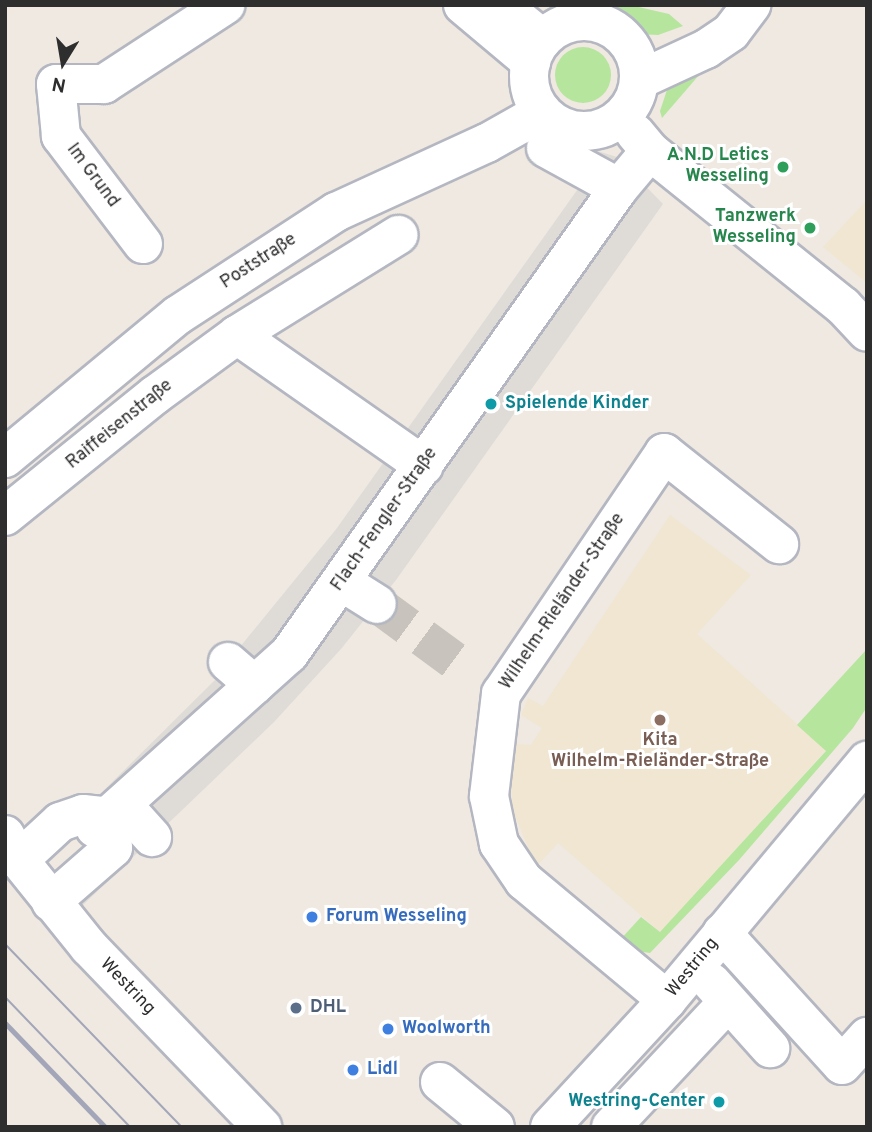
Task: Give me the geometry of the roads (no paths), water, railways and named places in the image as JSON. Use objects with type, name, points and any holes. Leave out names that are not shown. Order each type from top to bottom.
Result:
[{"type":"street","name":"Im Grund","points":[[144,244],[61,136],[56,84],[104,84],[225,5]]},
{"type":"street","points":[[463,5],[537,51]]},
{"type":"street","points":[[619,188],[544,130],[532,94],[537,51],[564,25],[589,22],[602,24],[627,41],[651,46],[668,43],[694,32],[731,5]]},
{"type":"street","points":[[544,130],[561,126],[578,131],[603,128],[622,117],[641,79],[706,49],[731,32],[751,5]]},
{"type":"street","points":[[506,7],[537,51]]},
{"type":"street","points":[[627,41],[641,79]]},
{"type":"street","points":[[622,117],[650,151],[843,306],[867,332]]},
{"type":"street","name":"Poststraße","points":[[5,458],[178,315],[336,212],[487,143],[544,130]]},
{"type":"street","name":"Flach-Fengler-Straße","points":[[110,817],[241,673],[289,654],[619,188],[650,151]]},
{"type":"street","name":"Raiffeisenstraße","points":[[5,516],[155,395],[237,335],[398,235]]},
{"type":"street","points":[[237,335],[424,466]]},
{"type":"street","name":"Wilhelm-Rieländer-Straße","points":[[667,1000],[524,881],[499,844],[489,796],[491,753],[501,694],[664,453],[779,544]]},
{"type":"street","points":[[342,582],[377,604]]},
{"type":"street","name":"Westring","points":[[550,1127],[667,1000],[867,761]]},
{"type":"street","points":[[12,848],[60,822],[83,814],[110,817],[152,837]]},
{"type":"street","points":[[51,902],[113,848],[110,817]]},
{"type":"street","name":"Westring","points":[[12,848],[51,902],[262,1127]]},
{"type":"street","name":"Westring","points":[[722,933],[842,1065],[867,1037]]},
{"type":"street","points":[[696,965],[770,1048]]},
{"type":"street","points":[[611,1127],[728,1002]]},
{"type":"street","points":[[440,1082],[495,1127]]},
{"type":"tunnel","points":[[377,604],[464,668]]},
{"type":"tram line","points":[[5,944],[182,1127]]},
{"type":"tram line","points":[[5,997],[130,1127]]},
{"type":"railway","points":[[5,1023],[105,1127]]},
{"type":"place","name":"A.N.D Letics Wesseling","points":[[783,167]]},
{"type":"place","name":"Tanzwerk Wesseling","points":[[810,228]]},
{"type":"place","name":"Spielende Kinder","points":[[491,404]]},
{"type":"place","name":"Kita Wilhelm-Rieländer-Straße","points":[[660,720]]},
{"type":"place","name":"Forum Wesseling","points":[[312,917]]},
{"type":"place","name":"DHL","points":[[296,1008]]},
{"type":"place","name":"Woolworth","points":[[388,1029]]},
{"type":"place","name":"Lidl","points":[[353,1070]]},
{"type":"place","name":"Westring-Center","points":[[719,1102]]}]
